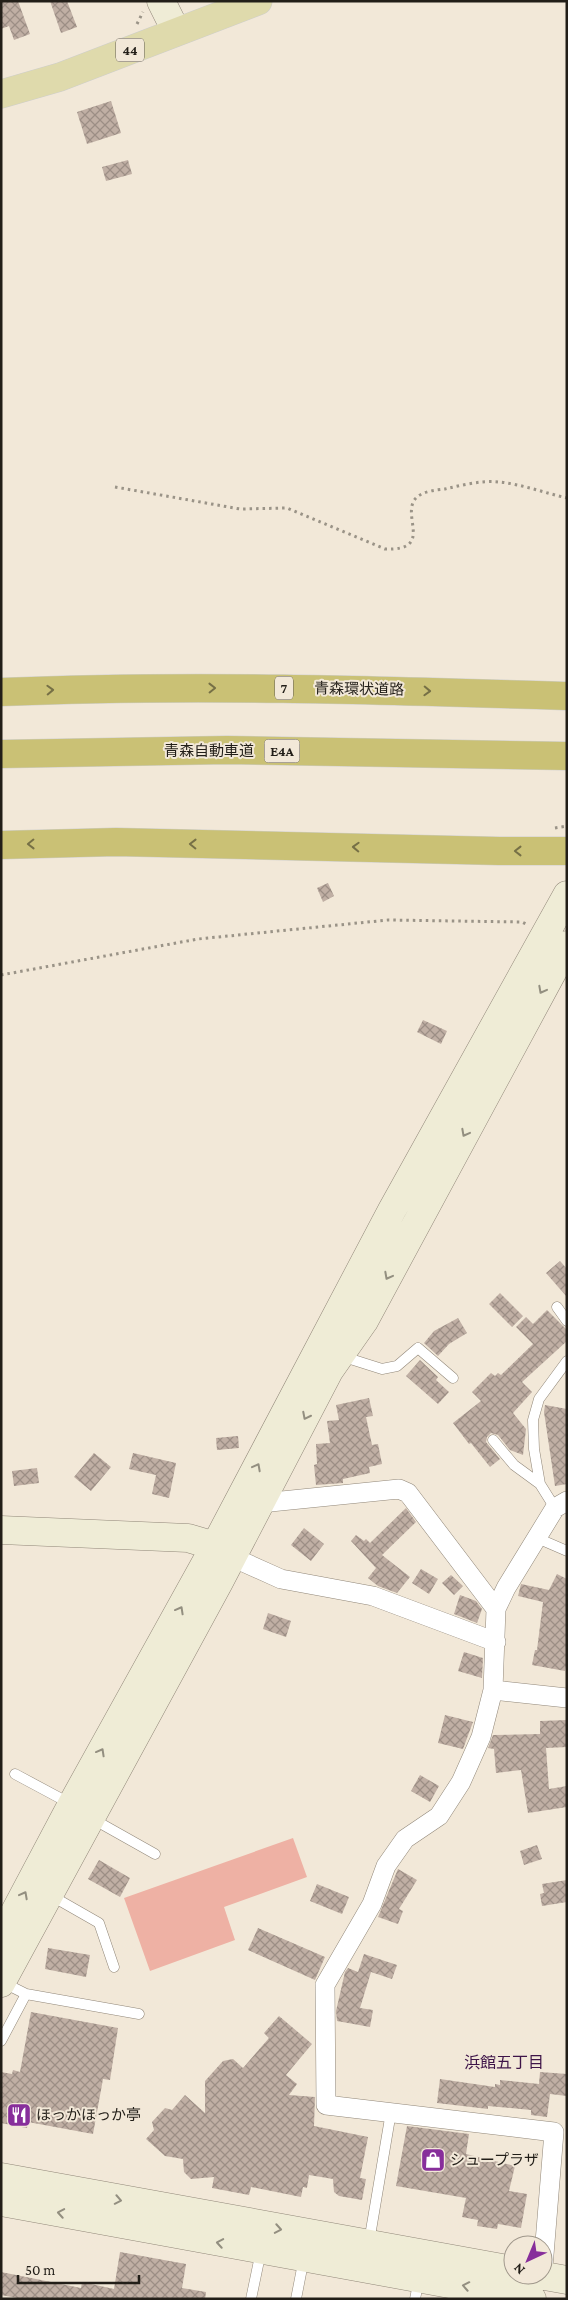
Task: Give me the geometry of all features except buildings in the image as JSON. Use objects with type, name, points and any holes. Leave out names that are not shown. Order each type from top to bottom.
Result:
[{"type":"highway","name":"青森環状道路","points":[[1,692],[272,688],[567,696]]},
{"type":"highway","name":"青森自動車道","points":[[1,754],[236,750],[564,756]]},
{"type":"highway","points":[[1,845],[116,842],[499,852],[567,851]]},
{"type":"main road","name":"44","points":[[1,94],[60,78],[258,1]]},
{"type":"street","points":[[161,1],[176,32]]},
{"type":"street","points":[[249,1504],[329,1371],[364,1321],[556,939],[567,895]]},
{"type":"street","points":[[1,1938],[81,1811],[224,1551],[249,1504],[392,1210],[556,939]]},
{"type":"street","points":[[249,1504],[399,1489],[408,1493],[496,1608]]},
{"type":"street","points":[[546,2235],[554,2132],[326,2105],[325,1985],[372,1904],[386,1866],[405,1839],[438,1816],[462,1782],[481,1737],[493,1690],[496,1608],[537,1538],[561,1505]]},
{"type":"street","points":[[1,1530],[188,1538],[224,1551],[281,1579],[373,1596],[496,1642]]},
{"type":"street","points":[[493,1690],[567,1698]]},
{"type":"street","points":[[2,1983],[49,1894],[81,1811]]},
{"type":"street","points":[[1,2177],[368,2245],[514,2290]]},
{"type":"street","points":[[1,2202],[304,2258],[418,2288],[514,2290]]},
{"type":"street","points":[[553,2277],[567,2280]]},
{"type":"lane","points":[[557,1307],[567,1321]]},
{"type":"lane","points":[[340,1355],[382,1369],[397,1366],[418,1348],[452,1378]]},
{"type":"lane","points":[[540,1484],[534,1449],[533,1420],[539,1399],[567,1360]]},
{"type":"lane","points":[[493,1440],[514,1465],[540,1484],[561,1505]]},
{"type":"lane","points":[[537,1538],[567,1551]]},
{"type":"lane","points":[[15,1774],[155,1854]]},
{"type":"lane","points":[[49,1894],[99,1923],[114,1967]]},
{"type":"lane","points":[[2,1983],[26,1994],[139,2014]]},
{"type":"lane","points":[[1,2041],[26,1994]]},
{"type":"lane","points":[[368,2245],[391,2112]]},
{"type":"lane","points":[[251,2299],[261,2250]]},
{"type":"lane","points":[[296,2299],[304,2258]]},
{"type":"path","points":[[115,487],[240,509],[287,508],[385,549],[397,550],[406,547],[412,538],[415,528],[413,503],[417,497],[429,492],[469,484],[498,482],[567,498]]},
{"type":"path","points":[[1,975],[198,939],[388,920],[522,922],[556,939]]},
{"type":"shaded area","points":[[293,1838],[307,1877],[224,1907],[235,1940],[150,1971],[124,1898]]},
{"type":"place","name":"ほっかほっか亭","points":[[19,2115]]},
{"type":"place","name":"シュープラザ","points":[[433,2160]]},
{"type":"district","name":"浜館五丁目","points":[[504,2062]]}]
